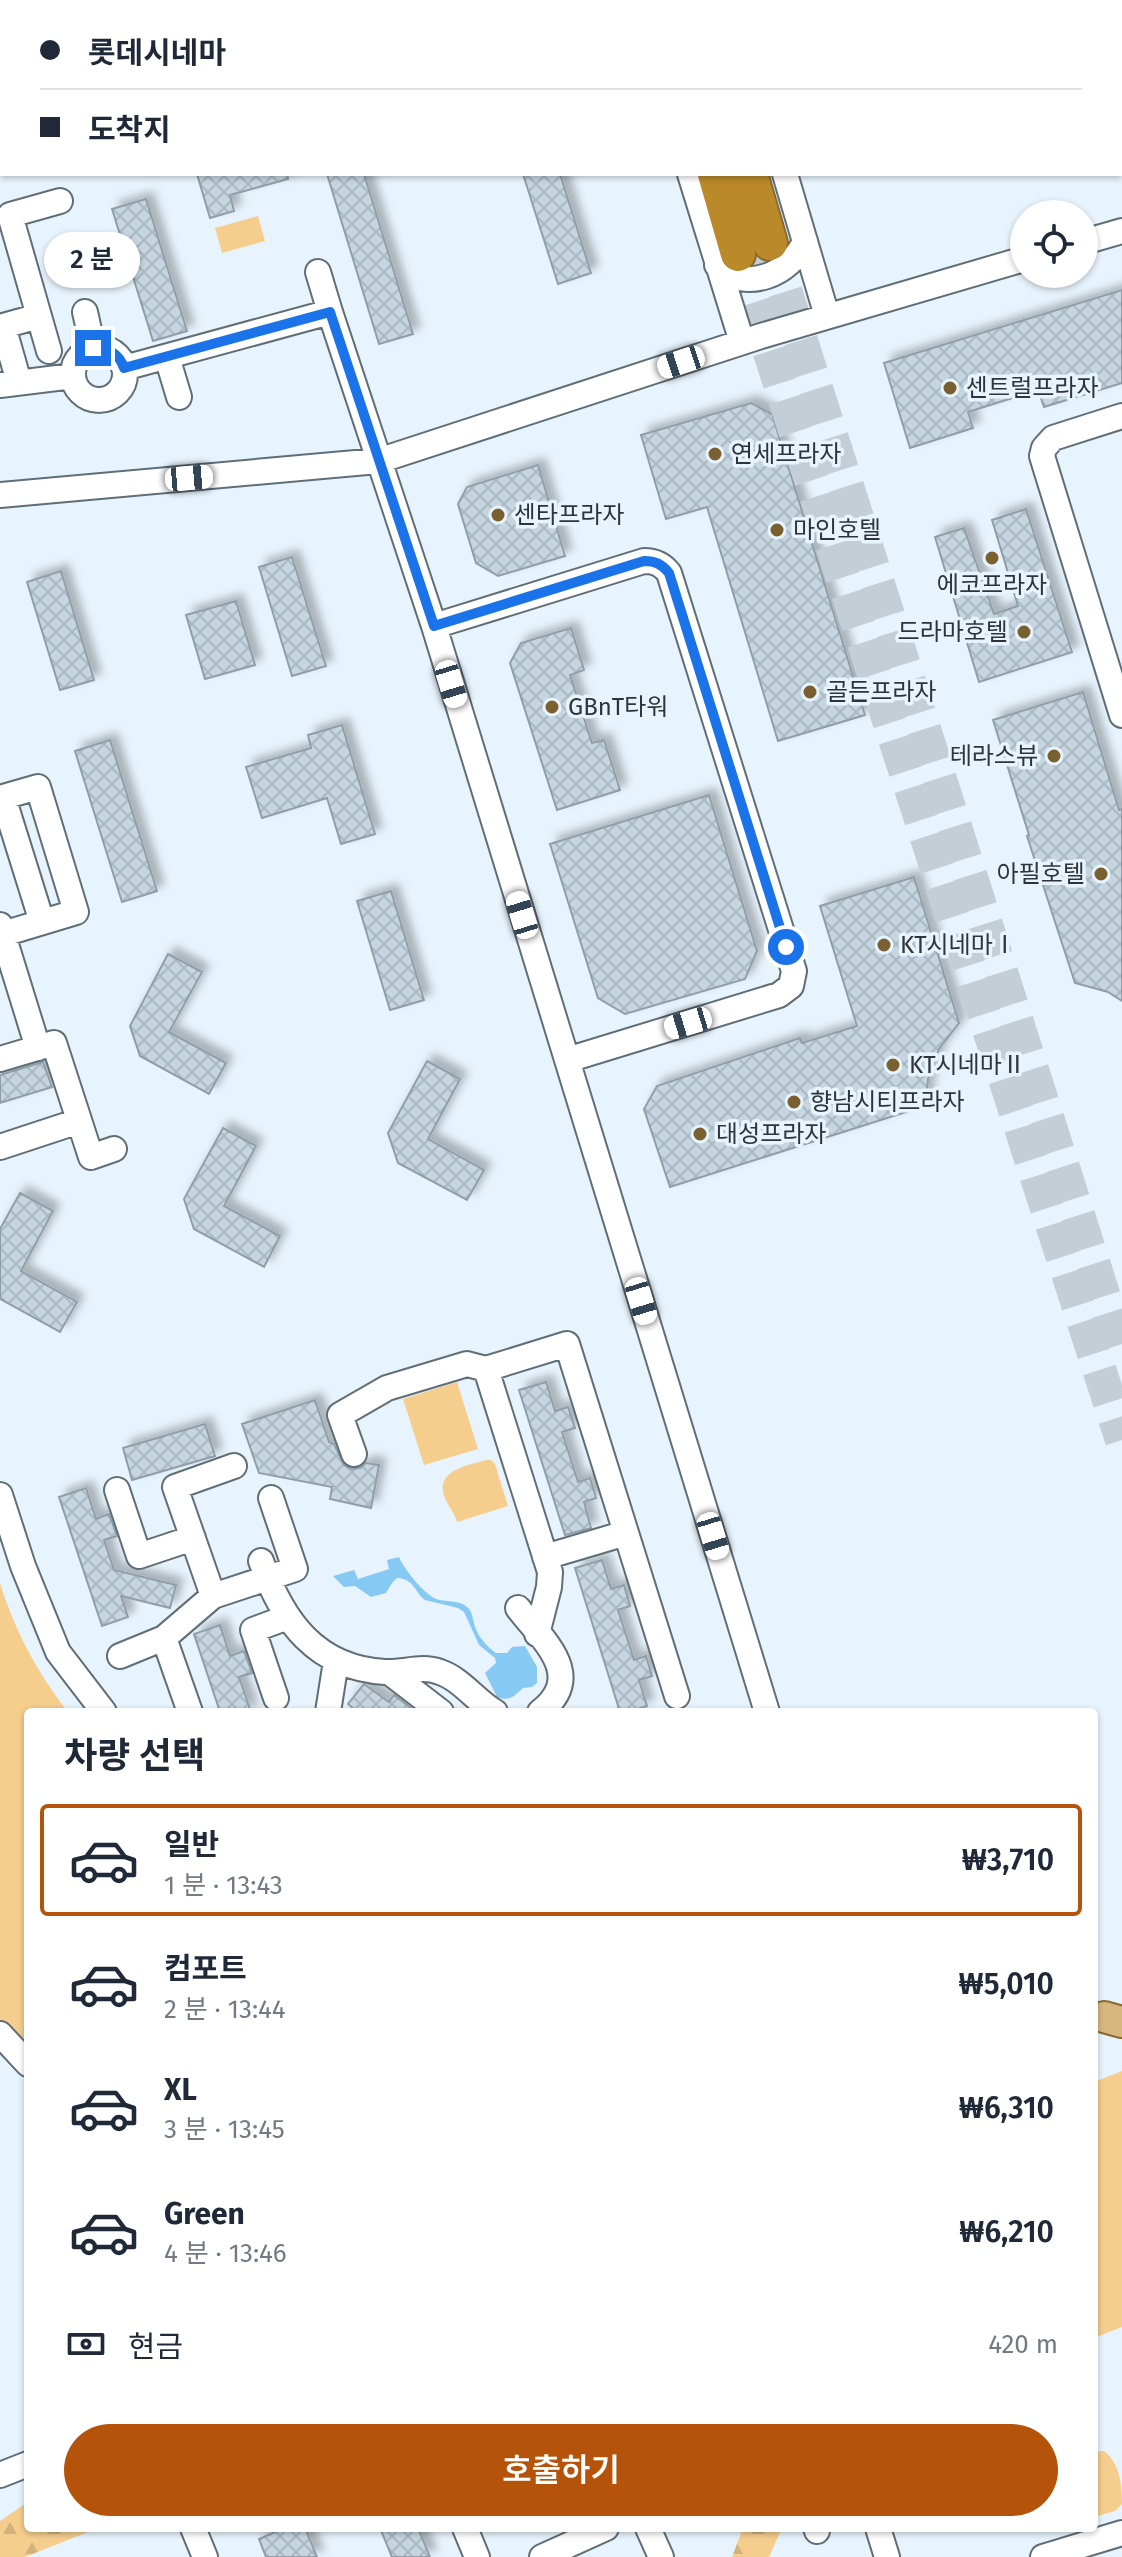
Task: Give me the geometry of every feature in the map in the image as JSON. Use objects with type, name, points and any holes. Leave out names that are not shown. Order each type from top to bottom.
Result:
[{"type":"highway","points":[[715,176],[728,260]]},
{"type":"highway","points":[[751,176],[770,243]]},
{"type":"street","points":[[691,176],[728,260],[742,342]]},
{"type":"street","points":[[786,176],[827,316]]},
{"type":"street","points":[[49,351],[10,215],[60,201]]},
{"type":"street","points":[[1098,238],[1122,231]]},
{"type":"street","points":[[728,260],[725,272],[736,277],[765,277],[791,263],[805,241]]},
{"type":"street","points":[[0,495],[378,461],[742,342],[1010,263]]},
{"type":"street","points":[[318,272],[434,626],[766,1708]]},
{"type":"street","points":[[85,312],[93,348]]},
{"type":"street","points":[[124,368],[330,312]]},
{"type":"street","points":[[39,316],[3,326],[10,383],[73,376]]},
{"type":"street","points":[[93,348],[111,351],[118,356],[124,368],[119,389],[106,399],[97,400],[83,394],[73,376],[78,358],[93,348]]},
{"type":"street","points":[[167,357],[179,397]]},
{"type":"street","points":[[1122,416],[1053,438],[1047,443],[1042,456],[1122,715]]},
{"type":"street","points":[[434,626],[644,561],[664,567],[669,573],[794,971],[791,986],[779,995],[567,1060]]},
{"type":"street","points":[[38,1048],[1,929],[42,922],[76,912],[38,787],[3,797],[42,922]]},
{"type":"street","points":[[0,1059],[54,1043],[91,1157],[114,1149]]},
{"type":"street","points":[[0,1147],[79,1121]]},
{"type":"street","points":[[354,1454],[340,1415],[387,1388],[467,1364],[486,1369],[567,1344],[677,1696]]},
{"type":"street","points":[[486,1369],[550,1572],[537,1634]]},
{"type":"street","points":[[213,1596],[175,1487],[234,1466]]},
{"type":"street","points":[[117,1490],[133,1558],[193,1538]]},
{"type":"street","points":[[0,1495],[23,1566],[58,1652],[101,1708]]},
{"type":"street","points":[[120,1656],[164,1638],[213,1596],[264,1570],[295,1569],[271,1498]]},
{"type":"street","points":[[545,1557],[626,1533]]},
{"type":"street","points":[[264,1570],[288,1617],[313,1646],[336,1661],[365,1670],[389,1672],[418,1668],[442,1672],[490,1708]]},
{"type":"street","points":[[518,1608],[558,1660],[561,1674],[559,1689],[544,1708]]},
{"type":"street","points":[[276,1698],[253,1630],[288,1617]]},
{"type":"street","points":[[164,1638],[189,1708]]},
{"type":"street","points":[[329,1708],[336,1661]]},
{"type":"street","points":[[389,1672],[436,1708]]},
{"type":"street","points":[[0,2034],[24,2060]]},
{"type":"street","points":[[0,2475],[24,2466]]},
{"type":"street","points":[[195,2532],[205,2557]]},
{"type":"street","points":[[467,2532],[477,2557]]},
{"type":"street","points":[[542,2557],[597,2532]]},
{"type":"street","points":[[650,2532],[661,2557]]},
{"type":"street","points":[[879,2532],[887,2557]]},
{"type":"street","points":[[1043,2557],[1122,2533]]},
{"type":"green space","points":[[258,216],[265,241],[222,253],[215,228]]},
{"type":"green space","points":[[457,1382],[478,1449],[424,1465],[403,1399]]},
{"type":"green space","points":[[486,1460],[495,1464],[508,1506],[457,1522],[443,1492],[443,1484],[457,1469]]},
{"type":"green space","points":[[0,1583],[28,1650],[65,1708],[24,1708],[24,2046],[0,2020]]},
{"type":"green space","points":[[1122,2071],[1122,2327],[1098,2336],[1098,2080]]},
{"type":"green space","points":[[1098,2451],[1104,2451],[1114,2462],[1121,2482],[1122,2504],[1115,2511],[1098,2516]]},
{"type":"green space","points":[[24,2505],[24,2532],[88,2532],[25,2557],[0,2557],[0,2521]]},
{"type":"green space","points":[[741,2532],[780,2532],[769,2557],[732,2557]]},
{"type":"water","points":[[399,1557],[415,1581],[431,1596],[469,1608],[480,1636],[496,1653],[507,1653],[512,1647],[525,1646],[537,1667],[537,1683],[509,1698],[497,1697],[485,1673],[496,1663],[495,1658],[479,1645],[464,1612],[425,1600],[411,1583],[403,1579],[397,1578],[386,1593],[371,1597],[355,1586],[344,1587],[333,1576],[354,1570],[358,1579],[389,1569],[387,1560]]},
{"type":"building","points":[[198,176],[287,176],[288,179],[230,195],[234,211],[210,218]]},
{"type":"building","points":[[328,176],[365,176],[413,334],[379,344]]},
{"type":"building","points":[[524,176],[561,176],[591,273],[558,284]]},
{"type":"building","points":[[146,199],[187,331],[153,341],[112,209]]},
{"type":"building","points":[[1122,290],[1122,383],[1044,407],[1038,390],[968,412],[973,428],[910,448],[884,363]]},
{"type":"building","points":[[751,403],[772,414],[865,715],[778,741],[707,507],[666,519],[641,435]]},
{"type":"building","name":"센타프라자","points":[[538,465],[565,556],[498,576],[476,563],[458,504],[467,487]]},
{"type":"building","points":[[1026,509],[1072,652],[979,682],[935,537],[964,528],[994,614],[1018,606],[992,520]]},
{"type":"building","points":[[292,557],[326,666],[292,676],[259,567]]},
{"type":"building","points":[[61,571],[94,680],[60,690],[27,582]]},
{"type":"building","points":[[236,601],[255,665],[205,679],[186,615]]},
{"type":"building","name":"GBnT타워","points":[[571,628],[584,670],[570,675],[592,743],[604,740],[620,790],[557,810],[510,663],[521,643]]},
{"type":"building","points":[[1083,692],[1119,810],[1122,809],[1122,1001],[1108,992],[1075,983],[993,720]]},
{"type":"building","points":[[342,725],[375,834],[341,844],[327,798],[262,818],[246,767],[311,748],[308,735]]},
{"type":"building","points":[[110,740],[157,891],[122,902],[75,751]]},
{"type":"building","points":[[709,795],[757,951],[745,979],[625,1014],[598,998],[550,844]]},
{"type":"building","points":[[914,877],[959,1023],[939,1049],[928,1079],[925,1106],[670,1187],[644,1109],[657,1086],[800,1038],[802,1043],[857,1026],[820,906]]},
{"type":"building","points":[[391,891],[424,1000],[390,1010],[357,901]]},
{"type":"building","points":[[168,954],[202,972],[169,1032],[226,1063],[209,1094],[140,1056],[130,1026]]},
{"type":"building","points":[[427,1061],[460,1079],[428,1139],[484,1170],[467,1200],[398,1163],[388,1133]]},
{"type":"building","points":[[43,1062],[52,1087],[0,1103],[0,1075]]},
{"type":"building","points":[[223,1128],[256,1146],[224,1206],[280,1236],[264,1267],[194,1229],[184,1199]]},
{"type":"building","points":[[20,1193],[53,1211],[21,1271],[77,1302],[60,1332],[0,1299],[0,1229]]},
{"type":"building","points":[[546,1382],[555,1411],[568,1407],[575,1428],[562,1432],[578,1482],[590,1478],[596,1498],[584,1502],[591,1528],[565,1535],[519,1390]]},
{"type":"building","points":[[315,1400],[329,1442],[334,1444],[344,1465],[352,1469],[366,1463],[379,1465],[371,1508],[330,1499],[332,1487],[259,1473],[242,1424]]},
{"type":"building","points":[[205,1424],[215,1456],[132,1480],[123,1448]]},
{"type":"building","points":[[86,1488],[96,1519],[109,1514],[117,1536],[104,1540],[114,1570],[176,1585],[170,1608],[121,1596],[128,1617],[102,1626],[59,1497]]},
{"type":"building","points":[[602,1560],[611,1589],[624,1585],[630,1606],[618,1610],[634,1660],[646,1656],[652,1676],[639,1680],[647,1706],[619,1708],[575,1568]]},
{"type":"building","points":[[220,1625],[230,1656],[244,1651],[252,1673],[239,1677],[250,1708],[219,1708],[194,1634]]},
{"type":"building","points":[[364,1684],[389,1702],[394,1695],[411,1708],[352,1708],[348,1704]]},
{"type":"building","points":[[276,2532],[307,2532],[317,2557],[266,2557],[259,2539]]},
{"type":"building","points":[[382,2532],[420,2532],[430,2557],[392,2557]]},
{"type":"tunnel","points":[[770,243],[1122,1354]]},
{"type":"tunnel","points":[[738,254],[1122,1440]]},
{"type":"place","name":"센트럴프라자","points":[[950,388]]},
{"type":"place","name":"연세프라자","points":[[715,454]]},
{"type":"place","name":"센타프라자","points":[[498,515]]},
{"type":"place","name":"마인호텔","points":[[777,530]]},
{"type":"place","name":"에코프라자","points":[[992,558]]},
{"type":"place","name":"드라마호텔","points":[[1024,632]]},
{"type":"place","name":"골든프라자","points":[[810,692]]},
{"type":"place","name":"GBnT타워","points":[[552,707]]},
{"type":"place","name":"테라스뷰","points":[[1054,756]]},
{"type":"place","name":"아필호텔","points":[[1101,874]]},
{"type":"place","name":"KT시네마Ⅰ","points":[[884,945]]},
{"type":"place","name":"KT시네마Ⅱ","points":[[893,1065]]},
{"type":"place","name":"향남시티프라자","points":[[794,1102]]},
{"type":"place","name":"대성프라자","points":[[700,1134]]},
{"type":"route","points":[[93,348],[111,351],[118,356],[124,368],[330,312],[434,626],[644,561],[664,567],[669,573],[786,947]]}]
